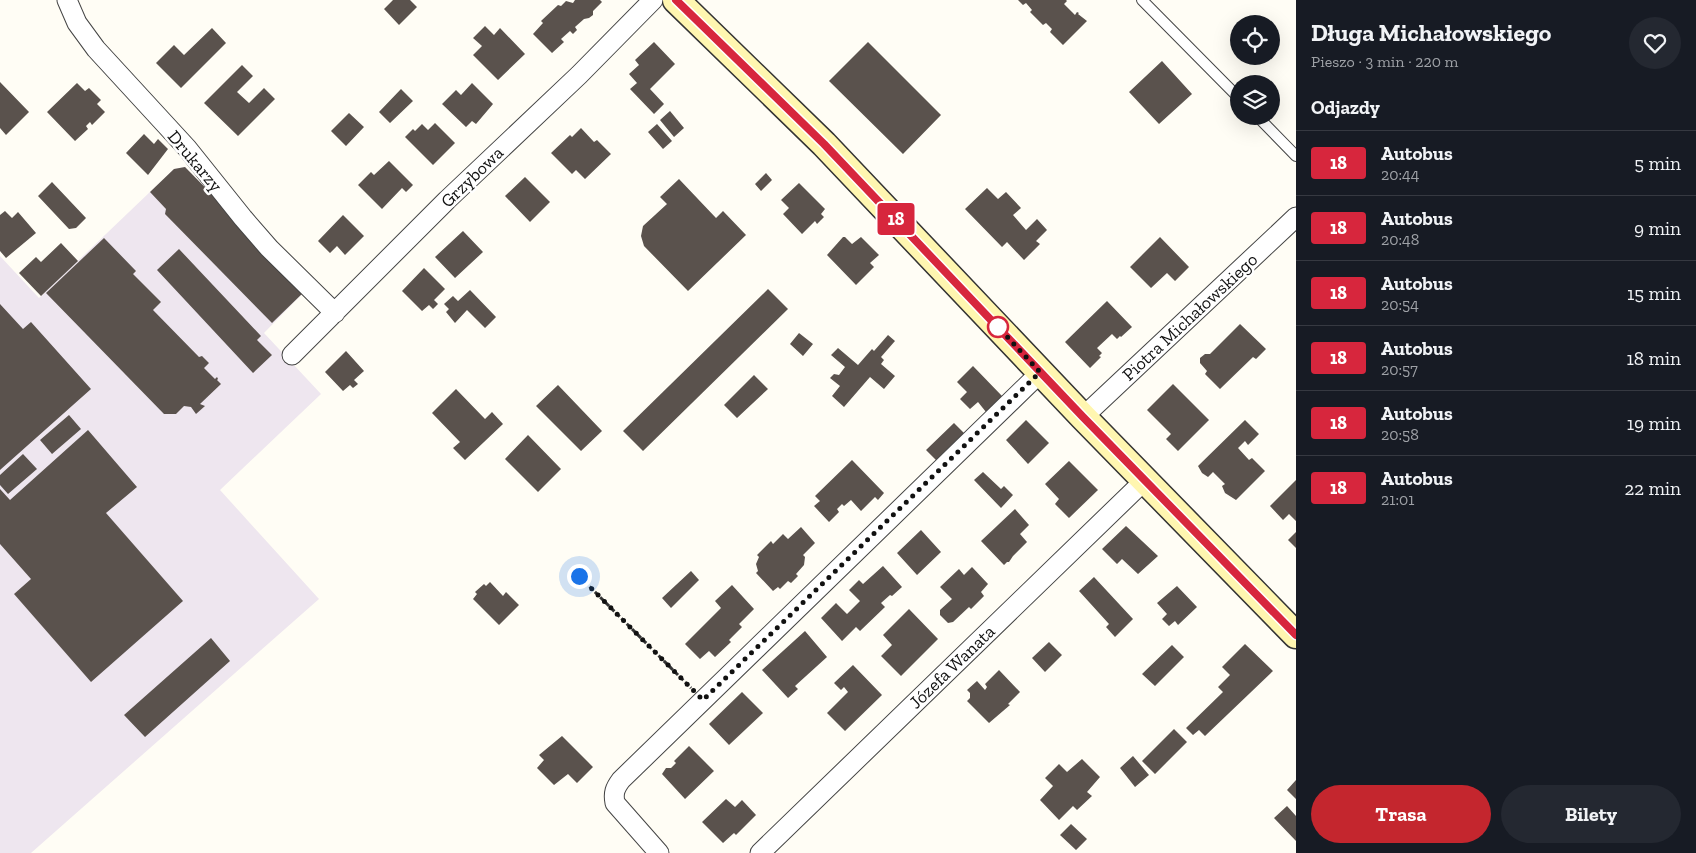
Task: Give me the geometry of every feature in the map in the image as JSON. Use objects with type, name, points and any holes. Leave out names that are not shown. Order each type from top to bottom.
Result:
[{"type":"street","name":"Drukarzy","points":[[67,0],[77,24],[96,49],[187,148],[242,218],[269,248],[335,313]]},
{"type":"street","name":"Grzybowa","points":[[292,355],[447,200],[579,75],[653,0]]},
{"type":"street","points":[[676,0],[824,144],[1144,481],[1296,635]]},
{"type":"street","name":"Piotra Michałowskiego","points":[[1083,417],[1296,217]]},
{"type":"street","points":[[659,853],[615,803],[614,795],[621,780],[1040,372]]},
{"type":"street","name":"Józefa Wanata","points":[[760,853],[1144,481]]},
{"type":"lane","points":[[1142,0],[1230,89]]},
{"type":"lane","points":[[1266,125],[1296,156]]},
{"type":"path","points":[[579,576],[703,700]]},
{"type":"shaded area","points":[[185,167],[306,290],[264,333],[321,394],[220,490],[319,599],[31,853],[0,853],[0,256],[39,298],[174,169]]},
{"type":"building","points":[[393,0],[410,0],[417,7],[399,25],[384,9]]},
{"type":"building","points":[[575,0],[600,0],[602,2],[593,11],[593,15],[584,19],[575,27],[577,30],[573,34],[570,31],[561,39],[564,42],[552,53],[533,34],[543,23],[541,21],[558,5],[561,6],[566,1],[573,3]]},
{"type":"building","points":[[1018,0],[1066,0],[1064,4],[1075,15],[1077,12],[1079,13],[1087,21],[1063,45],[1050,32],[1052,29],[1046,23],[1043,25],[1030,12],[1032,10],[1026,3],[1023,5]]},
{"type":"building","points":[[485,26],[494,35],[500,28],[525,54],[498,80],[473,55],[482,46],[473,38]]},
{"type":"building","points":[[212,28],[226,43],[181,88],[156,63],[174,45],[184,55]]},
{"type":"building","points":[[654,42],[675,64],[650,89],[664,104],[654,114],[630,89],[637,83],[629,74],[639,65],[635,60]]},
{"type":"building","points":[[868,42],[941,115],[903,154],[829,81]]},
{"type":"building","points":[[1162,61],[1192,94],[1159,124],[1129,92]]},
{"type":"building","points":[[242,65],[253,76],[237,92],[249,103],[264,88],[275,99],[238,136],[204,103]]},
{"type":"building","points":[[0,82],[29,112],[6,135],[0,128]]},
{"type":"building","points":[[77,83],[85,91],[89,88],[101,100],[97,104],[105,112],[92,125],[90,122],[86,126],[88,129],[75,141],[47,112]]},
{"type":"building","points":[[472,83],[493,104],[476,124],[472,121],[466,127],[442,104],[456,90],[461,95]]},
{"type":"building","points":[[401,89],[413,101],[390,123],[379,112]]},
{"type":"building","points":[[670,111],[684,128],[674,137],[660,120]]},
{"type":"building","points":[[349,113],[364,127],[346,146],[331,131]]},
{"type":"building","points":[[435,123],[455,143],[433,165],[405,137],[422,124],[428,130]]},
{"type":"building","points":[[657,124],[672,141],[663,149],[648,132]]},
{"type":"building","points":[[581,128],[594,142],[597,140],[611,154],[585,179],[576,170],[572,174],[551,153],[570,135],[572,137]]},
{"type":"building","points":[[144,134],[154,144],[158,139],[168,149],[148,175],[126,153]]},
{"type":"building","points":[[389,161],[413,185],[406,192],[402,188],[382,209],[358,185],[371,172],[374,175]]},
{"type":"building","points":[[185,167],[306,290],[272,323],[165,214],[166,209],[150,192],[174,169]]},
{"type":"building","points":[[766,173],[772,180],[761,191],[755,184]]},
{"type":"building","points":[[525,177],[550,202],[530,222],[505,196]]},
{"type":"building","points":[[679,179],[716,218],[723,211],[746,235],[688,291],[644,246],[641,236],[643,226],[667,204],[660,197]]},
{"type":"building","points":[[52,182],[86,218],[76,228],[69,229],[38,196]]},
{"type":"building","points":[[799,183],[825,209],[821,214],[824,217],[817,224],[815,221],[802,234],[783,214],[789,208],[781,200]]},
{"type":"building","points":[[987,188],[998,199],[1006,192],[1021,208],[1013,215],[1026,230],[1037,219],[1047,230],[1036,241],[1040,244],[1024,260],[1007,242],[1002,247],[965,209]]},
{"type":"building","points":[[5,211],[12,218],[18,212],[36,233],[6,258],[0,251],[0,215]]},
{"type":"building","points":[[343,215],[364,236],[345,255],[337,246],[330,253],[318,241]]},
{"type":"building","points":[[463,231],[483,252],[455,278],[435,257]]},
{"type":"building","points":[[843,237],[852,244],[861,237],[879,255],[870,263],[874,267],[856,285],[827,255]]},
{"type":"building","points":[[1160,237],[1189,267],[1175,281],[1167,273],[1151,288],[1130,267]]},
{"type":"building","points":[[104,238],[136,271],[133,274],[161,302],[153,310],[199,357],[202,356],[209,363],[204,368],[215,379],[217,377],[221,384],[200,404],[205,406],[196,414],[191,407],[184,406],[176,414],[164,414],[46,293]]},
{"type":"building","points":[[61,243],[78,261],[41,296],[19,273],[36,257],[41,262]]},
{"type":"building","points":[[179,249],[261,336],[257,340],[272,355],[253,373],[157,270]]},
{"type":"building","points":[[424,268],[445,289],[434,300],[438,304],[433,309],[429,305],[422,311],[402,291]]},
{"type":"building","points":[[768,289],[788,309],[643,451],[623,431]]},
{"type":"building","points":[[470,290],[496,317],[485,328],[467,310],[455,323],[446,312],[449,309],[444,304],[453,296],[458,301]]},
{"type":"building","points":[[1107,301],[1132,327],[1117,339],[1112,334],[1097,348],[1102,353],[1099,356],[1101,357],[1090,368],[1065,342]]},
{"type":"building","points":[[0,304],[23,329],[31,322],[91,389],[0,470]]},
{"type":"building","points":[[1240,324],[1266,349],[1256,359],[1253,357],[1220,389],[1205,374],[1207,371],[1200,363],[1200,358],[1205,354],[1210,354]]},
{"type":"building","points":[[799,333],[813,344],[803,356],[790,344]]},
{"type":"building","points":[[888,335],[895,341],[881,357],[884,360],[881,364],[895,376],[884,389],[870,377],[844,407],[832,396],[840,386],[830,378],[834,374],[839,375],[845,367],[831,355],[838,348],[858,365]]},
{"type":"building","points":[[346,351],[364,371],[354,380],[358,384],[353,388],[350,385],[343,391],[325,372]]},
{"type":"building","points":[[973,366],[1002,396],[986,412],[978,402],[970,409],[960,399],[967,392],[957,382]]},
{"type":"building","points":[[754,375],[768,389],[737,418],[724,405]]},
{"type":"building","points":[[1173,384],[1209,420],[1178,451],[1166,439],[1171,434],[1147,410]]},
{"type":"building","points":[[558,385],[602,431],[581,451],[536,406]]},
{"type":"building","points":[[456,389],[485,419],[492,412],[503,424],[465,460],[453,448],[460,442],[432,413]]},
{"type":"building","points":[[69,415],[81,429],[52,454],[40,440]]},
{"type":"building","points":[[1026,420],[1049,443],[1028,464],[1006,440]]},
{"type":"building","points":[[1245,420],[1259,434],[1248,445],[1245,441],[1238,448],[1249,460],[1252,458],[1265,471],[1236,500],[1225,493],[1222,486],[1225,484],[1213,472],[1208,477],[1202,473],[1198,466]]},
{"type":"building","points":[[954,423],[964,433],[936,460],[926,450]]},
{"type":"building","points":[[88,430],[137,487],[106,513],[183,601],[91,682],[14,594],[31,579],[0,544],[0,489],[10,500]]},
{"type":"building","points":[[528,435],[561,469],[538,492],[505,459]]},
{"type":"building","points":[[23,454],[37,469],[8,494],[0,485],[0,475]]},
{"type":"building","points":[[852,460],[884,493],[878,500],[875,497],[861,511],[851,500],[844,506],[842,504],[837,509],[839,512],[829,522],[814,506],[820,501],[815,496]]},
{"type":"building","points":[[1069,461],[1098,490],[1069,518],[1055,504],[1059,499],[1045,484]]},
{"type":"building","points":[[983,472],[1001,489],[1004,486],[1013,495],[1001,508],[974,480]]},
{"type":"building","points":[[1296,480],[1296,521],[1289,514],[1283,520],[1270,506]]},
{"type":"building","points":[[1015,509],[1029,525],[1020,534],[1027,542],[1004,565],[981,541]]},
{"type":"building","points":[[1126,526],[1158,556],[1138,574],[1122,559],[1117,564],[1102,549]]},
{"type":"building","points":[[801,527],[815,543],[803,555],[805,557],[804,565],[796,574],[798,576],[791,583],[788,581],[780,589],[778,587],[773,591],[756,573],[758,571],[756,564],[759,557],[757,555],[771,541],[773,544],[783,534],[788,539]]},
{"type":"building","points":[[921,530],[941,552],[917,575],[897,553]]},
{"type":"building","points":[[1296,532],[1296,548],[1288,540]]},
{"type":"building","points":[[883,566],[902,587],[881,603],[885,607],[860,631],[856,627],[842,641],[821,618],[836,603],[847,614],[860,601],[849,590],[859,580],[863,584]]},
{"type":"building","points":[[972,567],[988,584],[981,592],[984,596],[971,609],[969,607],[953,622],[948,623],[940,615],[940,610],[952,599],[940,587],[959,569],[964,575]]},
{"type":"building","points":[[691,571],[699,580],[671,608],[662,598]]},
{"type":"building","points":[[1094,577],[1133,619],[1115,637],[1106,627],[1109,624],[1079,591]]},
{"type":"building","points":[[490,582],[503,596],[506,592],[519,605],[499,625],[473,599],[477,594],[475,592],[484,584],[486,586]]},
{"type":"building","points":[[732,585],[754,609],[739,624],[742,627],[729,640],[731,642],[715,657],[709,651],[700,659],[685,644],[721,608],[715,601]]},
{"type":"building","points":[[1177,586],[1197,607],[1178,625],[1175,621],[1169,626],[1162,619],[1167,614],[1157,603]]},
{"type":"building","points":[[909,609],[938,639],[901,676],[881,656],[892,645],[883,635]]},
{"type":"building","points":[[805,631],[827,657],[795,686],[798,689],[788,698],[762,670]]},
{"type":"building","points":[[211,638],[230,661],[145,737],[124,715]]},
{"type":"building","points":[[1049,642],[1062,655],[1045,672],[1032,658]]},
{"type":"building","points":[[1245,644],[1273,671],[1205,736],[1199,730],[1193,735],[1186,728],[1223,692],[1218,687],[1230,675],[1222,667]]},
{"type":"building","points":[[1172,645],[1184,657],[1155,686],[1142,674]]},
{"type":"building","points":[[853,665],[882,695],[845,731],[827,713],[848,692],[844,687],[841,690],[834,683]]},
{"type":"building","points":[[999,670],[1020,692],[1008,704],[1010,705],[989,723],[967,701],[970,698],[970,693],[967,690],[977,681],[985,690],[987,687],[985,684]]},
{"type":"building","points":[[742,692],[763,713],[729,745],[709,724]]},
{"type":"building","points":[[1174,729],[1187,742],[1155,774],[1142,761]]},
{"type":"building","points":[[562,736],[593,767],[577,783],[568,774],[554,785],[537,768],[544,760],[539,755]]},
{"type":"building","points":[[689,746],[714,771],[685,799],[662,774],[666,768],[671,768],[676,763],[674,761]]},
{"type":"building","points":[[1133,756],[1149,775],[1135,787],[1120,768]]},
{"type":"building","points":[[1082,759],[1100,777],[1087,792],[1092,796],[1077,810],[1073,806],[1059,820],[1040,800],[1053,786],[1045,778],[1059,764],[1067,772]]},
{"type":"building","points":[[1296,780],[1296,799],[1287,790]]},
{"type":"building","points":[[726,799],[735,807],[742,800],[756,815],[736,835],[734,833],[723,843],[702,822]]},
{"type":"building","points":[[1287,806],[1296,816],[1296,841],[1274,818]]},
{"type":"building","points":[[1071,824],[1087,839],[1076,850],[1060,835]]},
{"type":"bus line","name":"18","points":[[676,0],[824,144],[1156,493],[1296,635]]},
{"type":"route","points":[[579,576],[703,700],[1040,372],[998,327]]}]
